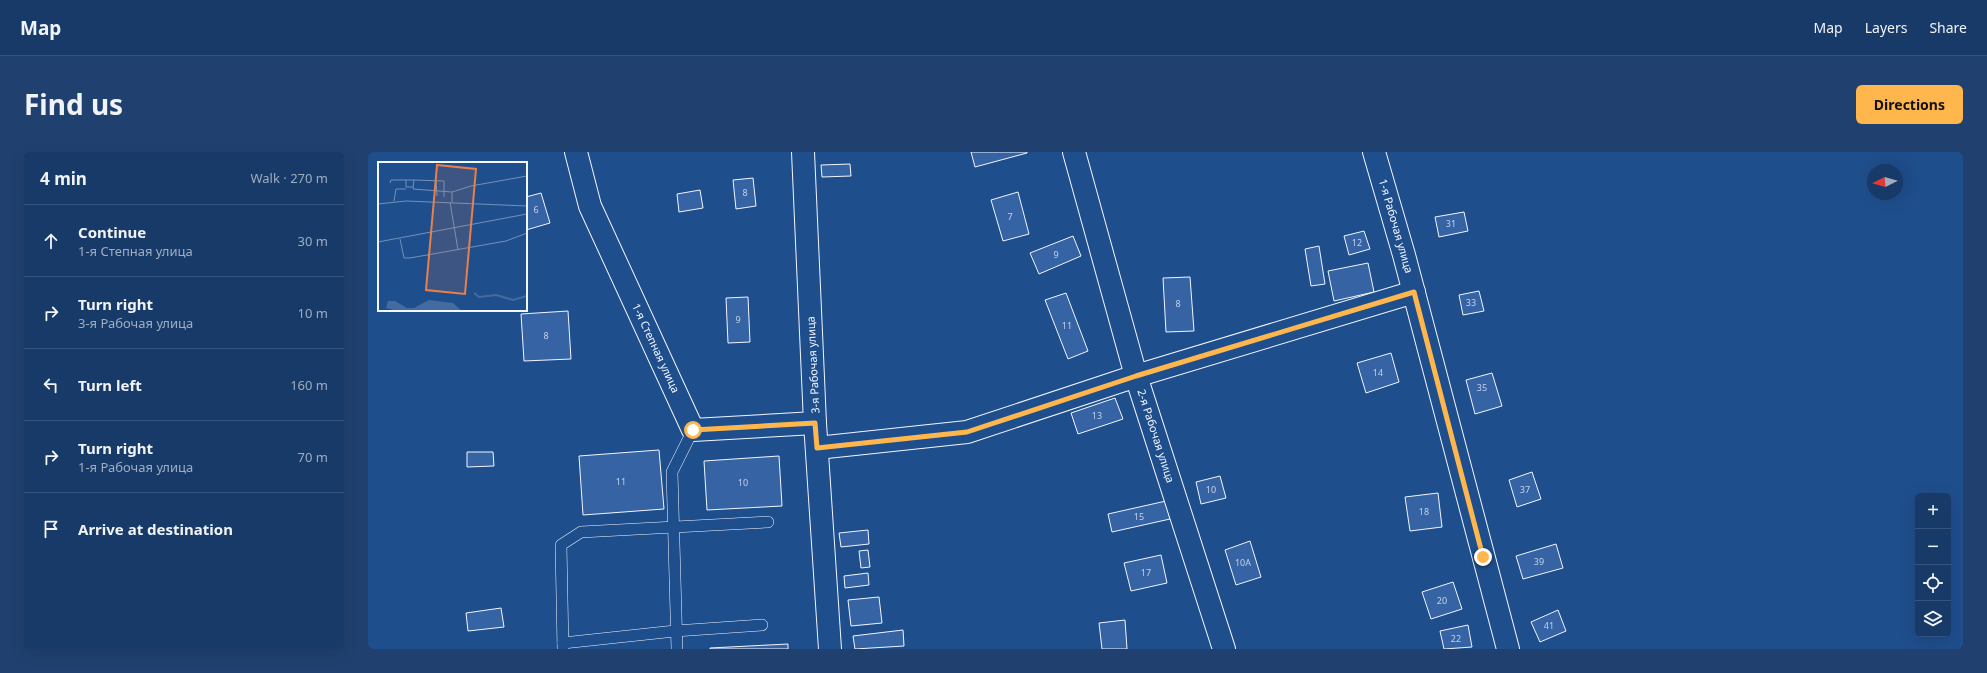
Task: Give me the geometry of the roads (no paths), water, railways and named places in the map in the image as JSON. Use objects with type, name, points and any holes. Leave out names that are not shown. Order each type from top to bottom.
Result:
[{"type":"street","name":"1-я Степная улица","points":[[576,152],[590,206],[693,430]]},
{"type":"street","name":"3-я Рабочая улица","points":[[803,152],[815,423],[830,649]]},
{"type":"street","name":"2-я Рабочая улица","points":[[1074,152],[1136,376],[1224,649]]},
{"type":"street","name":"1-я Рабочая улица","points":[[1374,152],[1414,292],[1508,649]]},
{"type":"street","points":[[817,448],[967,432],[1136,376],[1414,292]]},
{"type":"street","points":[[693,430],[815,423]]},
{"type":"lane","points":[[677,649],[672,472],[693,430]]},
{"type":"lane","points":[[762,625],[676,631],[563,646],[562,545],[581,532],[768,522]]}]
